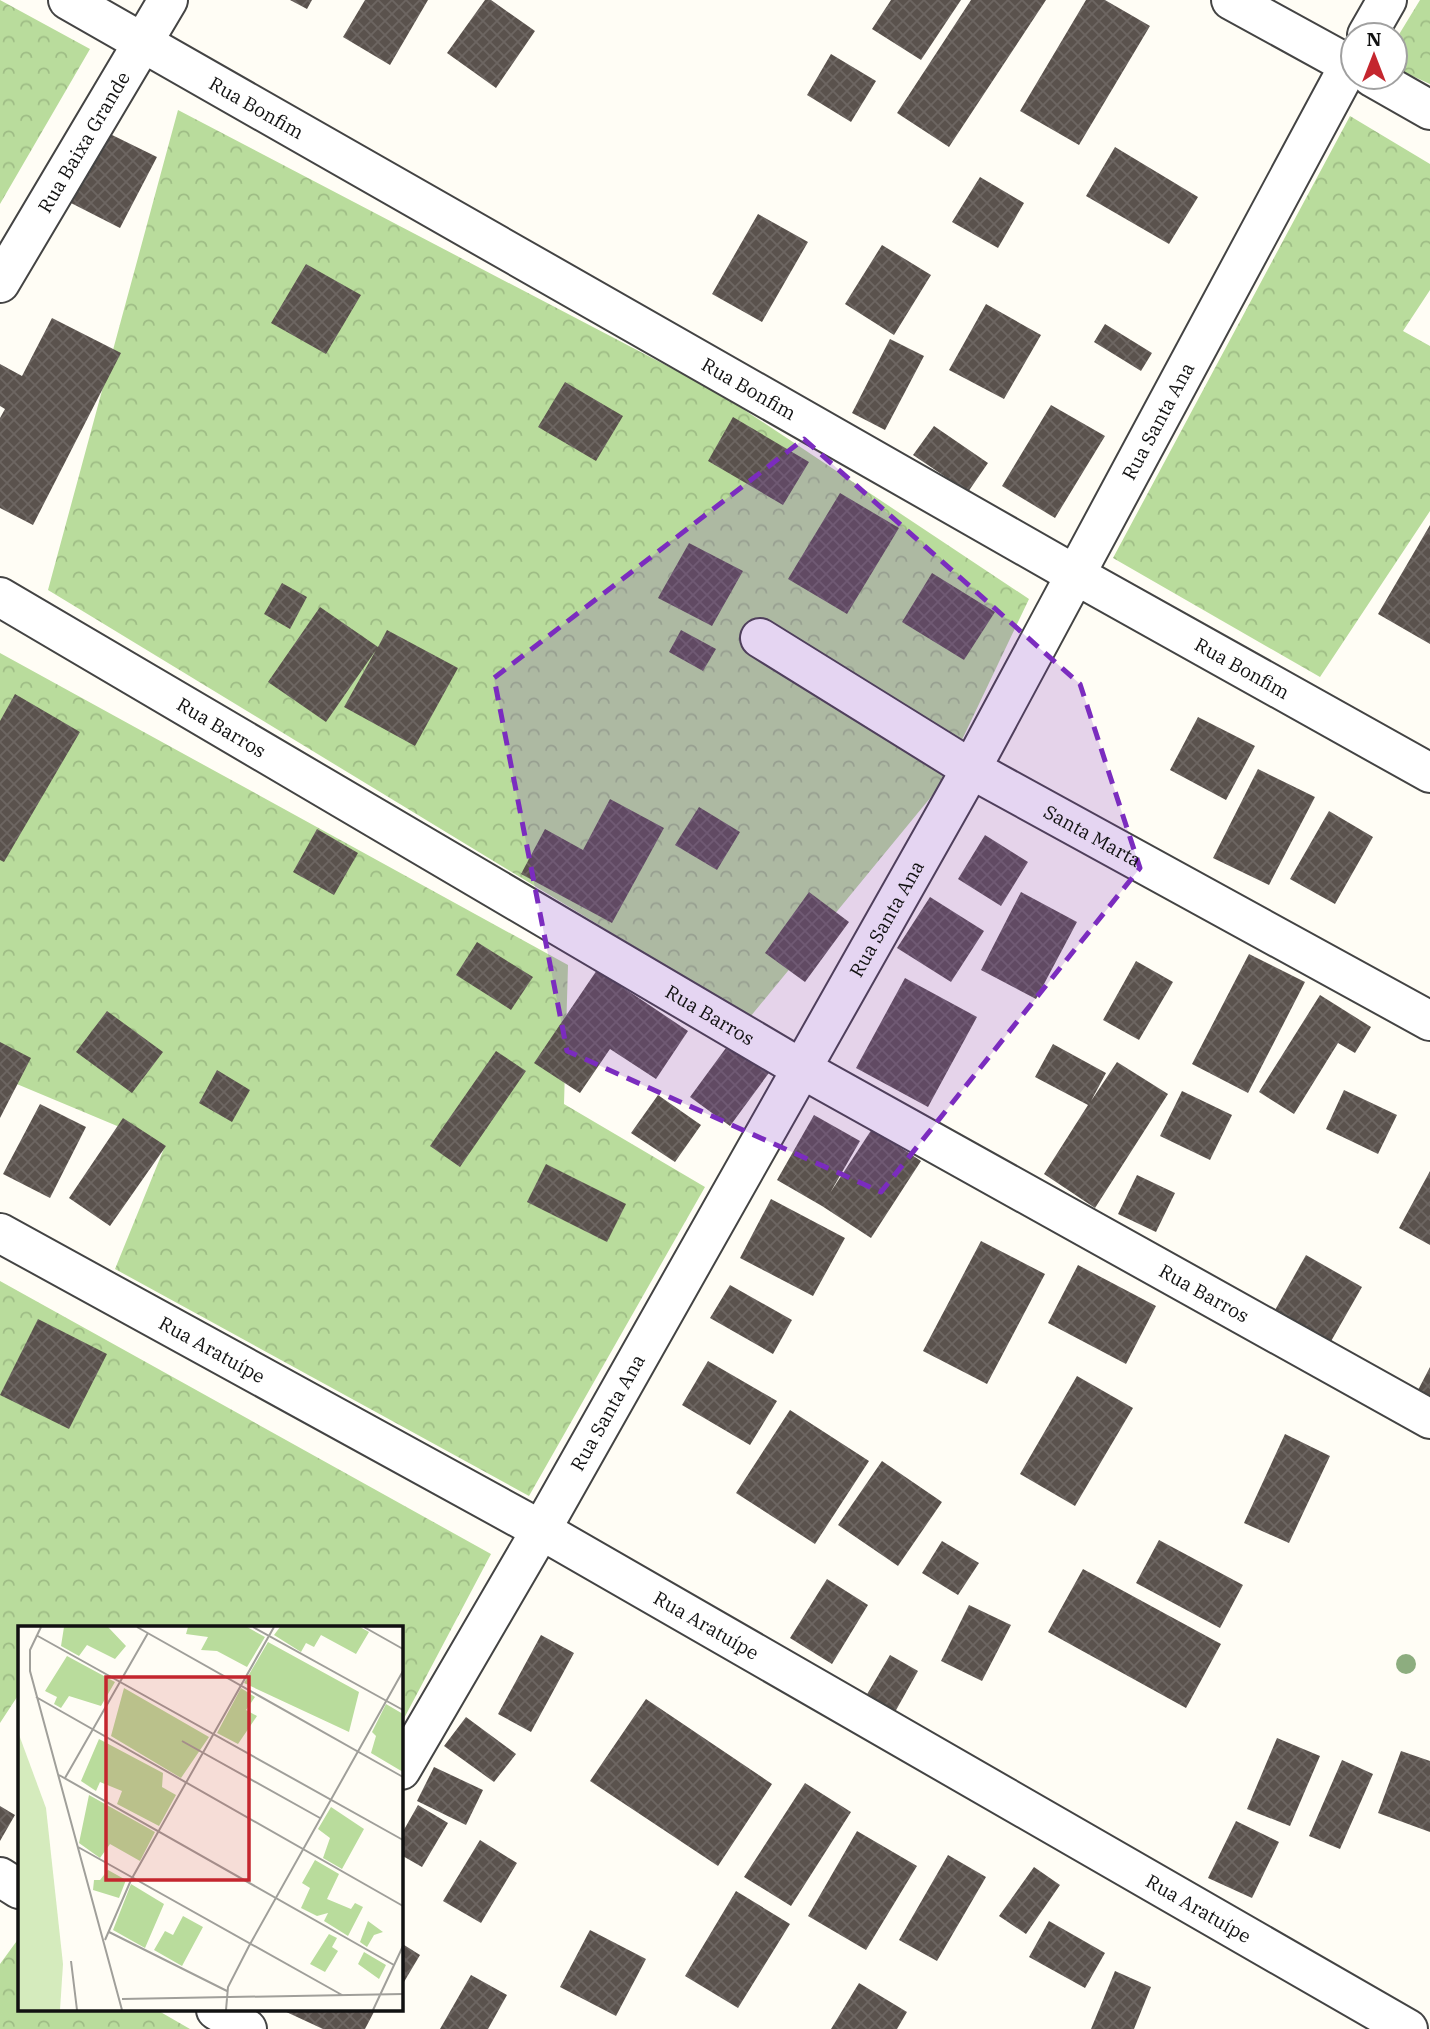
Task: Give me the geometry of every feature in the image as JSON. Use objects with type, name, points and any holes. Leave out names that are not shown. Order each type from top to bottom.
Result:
[{"type":"street","name":"Rua Bonfim","points":[[68,0],[1074,574],[1430,773]]},
{"type":"street","name":"Rua Baixa Grande","points":[[0,283],[168,0]]},
{"type":"street","points":[[1231,0],[1339,51]]},
{"type":"street","name":"Rua Santa Ana","points":[[1377,21],[1387,0]]},
{"type":"street","name":"Rua Santa Ana","points":[[402,1768],[541,1530],[971,769],[1074,574],[1342,91]]},
{"type":"street","points":[[1403,91],[1430,110]]},
{"type":"street","name":"Rua Barros","points":[[0,597],[802,1069],[1430,1419]]},
{"type":"street","name":"Santa Marta","points":[[760,638],[971,769],[1430,1021]]},
{"type":"street","name":"Rua Aratuípe","points":[[0,1233],[541,1530],[1408,2029]]},
{"type":"street","points":[[0,1877],[18,1888]]},
{"type":"street","points":[[218,2011],[248,2029],[260,2011]]},
{"type":"highlighted area","points":[[804,439],[1080,684],[1140,868],[881,1192],[567,1051],[494,678]]},
{"type":"green space","points":[[0,0],[90,49],[0,204]]},
{"type":"green space","points":[[1420,0],[1430,0],[1430,84],[1409,74],[1407,21]]},
{"type":"green space","points":[[178,110],[719,393],[1029,599],[940,786],[750,1017],[48,590]]},
{"type":"green space","points":[[1350,116],[1430,164],[1430,290],[1403,331],[1430,346],[1430,511],[1320,677],[1113,558]]},
{"type":"green space","points":[[0,653],[568,965],[564,1104],[705,1187],[529,1496],[115,1269],[165,1146],[0,1077]]},
{"type":"green space","points":[[0,1281],[491,1554],[402,1722],[402,1626],[18,1626],[18,1696],[0,1723]]},
{"type":"green space","points":[[18,1939],[18,2011],[159,2011],[190,2029],[0,2029],[0,1964]]},
{"type":"building","points":[[290,0],[312,0],[307,9]]},
{"type":"building","points":[[365,0],[428,0],[390,65],[343,37]]},
{"type":"building","points":[[485,0],[491,0],[535,31],[496,88],[447,53]]},
{"type":"building","points":[[891,0],[961,0],[921,60],[872,29]]},
{"type":"building","points":[[971,0],[1046,0],[949,147],[897,113]]},
{"type":"building","points":[[1086,0],[1105,0],[1150,26],[1079,145],[1020,111]]},
{"type":"building","points":[[831,54],[876,81],[851,122],[807,95]]},
{"type":"building","points":[[108,133],[157,157],[120,228],[71,203]]},
{"type":"building","points":[[1115,147],[1198,197],[1169,244],[1086,196]]},
{"type":"building","points":[[980,177],[1024,203],[998,248],[952,222]]},
{"type":"building","points":[[758,214],[808,242],[762,322],[712,294]]},
{"type":"building","points":[[882,245],[931,275],[894,335],[845,304]]},
{"type":"building","points":[[306,264],[361,295],[326,354],[271,323]]},
{"type":"building","points":[[986,304],[1041,335],[1004,399],[949,370]]},
{"type":"building","points":[[52,318],[121,353],[33,525],[0,508],[0,418],[5,409],[0,406],[0,364],[22,376]]},
{"type":"building","points":[[1105,324],[1152,353],[1141,371],[1094,342]]},
{"type":"building","points":[[890,339],[924,356],[885,430],[852,413]]},
{"type":"building","points":[[565,382],[623,416],[596,461],[538,427]]},
{"type":"building","points":[[1051,405],[1105,436],[1055,518],[1002,486]]},
{"type":"building","points":[[733,417],[809,462],[783,505],[708,461]]},
{"type":"building","points":[[934,426],[988,463],[968,492],[913,455]]},
{"type":"building","points":[[840,493],[899,528],[847,614],[788,579]]},
{"type":"building","points":[[1430,525],[1430,644],[1378,614]]},
{"type":"building","points":[[689,543],[743,571],[712,626],[658,598]]},
{"type":"building","points":[[932,573],[995,612],[964,660],[902,622]]},
{"type":"building","points":[[282,583],[307,597],[290,629],[264,614]]},
{"type":"building","points":[[320,607],[378,647],[387,630],[458,668],[415,746],[344,707],[376,650],[326,722],[268,682]]},
{"type":"building","points":[[681,630],[716,649],[703,671],[669,652]]},
{"type":"building","points":[[15,694],[80,732],[4,862],[0,860],[0,721]]},
{"type":"building","points":[[1198,717],[1255,746],[1226,800],[1170,770]]},
{"type":"building","points":[[1258,769],[1315,797],[1269,885],[1213,858]]},
{"type":"building","points":[[610,799],[664,828],[612,923],[521,874],[545,829],[583,850]]},
{"type":"building","points":[[699,807],[740,832],[717,870],[675,845]]},
{"type":"building","points":[[1329,811],[1373,837],[1335,904],[1290,879]]},
{"type":"building","points":[[317,829],[358,853],[334,895],[293,872]]},
{"type":"building","points":[[985,835],[1028,862],[1001,906],[958,879]]},
{"type":"building","points":[[809,892],[849,922],[805,982],[765,953]]},
{"type":"building","points":[[1021,892],[1077,922],[1036,999],[981,970]]},
{"type":"building","points":[[930,897],[984,931],[951,982],[897,948]]},
{"type":"building","points":[[477,942],[533,977],[511,1010],[456,975]]},
{"type":"building","points":[[1249,954],[1305,982],[1248,1093],[1192,1064]]},
{"type":"building","points":[[1136,961],[1173,982],[1139,1040],[1103,1020]]},
{"type":"building","points":[[597,970],[688,1031],[656,1079],[610,1049],[580,1093],[534,1063]]},
{"type":"building","points":[[905,978],[977,1017],[928,1107],[856,1068]]},
{"type":"building","points":[[1320,995],[1371,1027],[1355,1053],[1338,1043],[1294,1114],[1259,1092]]},
{"type":"building","points":[[107,1011],[163,1052],[132,1093],[76,1052]]},
{"type":"building","points":[[734,1037],[774,1066],[730,1126],[690,1097]]},
{"type":"building","points":[[0,1042],[31,1058],[0,1118]]},
{"type":"building","points":[[1053,1044],[1106,1073],[1091,1101],[1117,1062],[1168,1094],[1095,1208],[1044,1174],[1088,1105],[1035,1077]]},
{"type":"building","points":[[496,1051],[526,1071],[460,1167],[430,1146]]},
{"type":"building","points":[[217,1070],[250,1090],[232,1122],[199,1103]]},
{"type":"building","points":[[1344,1090],[1397,1115],[1378,1154],[1326,1129]]},
{"type":"building","points":[[1182,1091],[1232,1115],[1210,1160],[1160,1136]]},
{"type":"building","points":[[658,1095],[701,1125],[675,1162],[631,1133]]},
{"type":"building","points":[[40,1104],[86,1127],[50,1198],[3,1174]]},
{"type":"building","points":[[814,1115],[860,1141],[830,1193],[872,1129],[921,1161],[871,1238],[777,1180]]},
{"type":"building","points":[[123,1118],[166,1146],[110,1226],[69,1198]]},
{"type":"building","points":[[546,1164],[626,1204],[607,1242],[527,1202]]},
{"type":"building","points":[[1430,1171],[1430,1245],[1399,1228]]},
{"type":"building","points":[[1137,1175],[1175,1193],[1156,1232],[1118,1214]]},
{"type":"building","points":[[771,1199],[845,1238],[813,1296],[740,1258]]},
{"type":"building","points":[[981,1241],[1045,1274],[987,1384],[923,1351]]},
{"type":"building","points":[[1306,1255],[1362,1287],[1326,1350],[1270,1319]]},
{"type":"building","points":[[1078,1265],[1156,1306],[1126,1364],[1048,1323]]},
{"type":"building","points":[[730,1285],[792,1320],[773,1354],[710,1318]]},
{"type":"building","points":[[38,1319],[107,1354],[69,1429],[0,1395]]},
{"type":"building","points":[[708,1361],[777,1401],[750,1445],[682,1405]]},
{"type":"building","points":[[1430,1367],[1430,1399],[1417,1392]]},
{"type":"building","points":[[1077,1376],[1133,1408],[1075,1506],[1020,1474]]},
{"type":"building","points":[[790,1410],[869,1461],[815,1544],[736,1493]]},
{"type":"building","points":[[1285,1434],[1330,1456],[1289,1543],[1244,1523]]},
{"type":"building","points":[[882,1461],[942,1502],[898,1566],[838,1525]]},
{"type":"building","points":[[1159,1540],[1243,1585],[1220,1628],[1136,1583]]},
{"type":"building","points":[[942,1541],[979,1563],[958,1595],[922,1573]]},
{"type":"building","points":[[1083,1569],[1221,1644],[1186,1708],[1048,1632]]},
{"type":"building","points":[[827,1579],[868,1605],[832,1664],[790,1638]]},
{"type":"building","points":[[969,1605],[1011,1625],[982,1681],[941,1661]]},
{"type":"building","points":[[541,1635],[574,1653],[531,1732],[498,1714]]},
{"type":"building","points":[[890,1655],[918,1671],[895,1712],[866,1696]]},
{"type":"building","points":[[646,1699],[772,1784],[718,1866],[590,1781]]},
{"type":"building","points":[[466,1717],[516,1754],[494,1782],[444,1746]]},
{"type":"building","points":[[1277,1738],[1320,1756],[1290,1826],[1247,1809]]},
{"type":"building","points":[[1401,1751],[1430,1761],[1430,1832],[1378,1813]]},
{"type":"building","points":[[1342,1760],[1373,1774],[1340,1849],[1309,1836]]},
{"type":"building","points":[[434,1767],[483,1790],[466,1825],[417,1801]]},
{"type":"building","points":[[805,1783],[851,1812],[791,1906],[744,1877]]},
{"type":"building","points":[[418,1805],[448,1823],[422,1867],[402,1856],[402,1833]]},
{"type":"building","points":[[0,1806],[15,1815],[0,1841]]},
{"type":"building","points":[[1236,1821],[1279,1842],[1252,1898],[1208,1878]]},
{"type":"building","points":[[857,1831],[917,1866],[866,1950],[808,1916]]},
{"type":"building","points":[[480,1840],[517,1863],[481,1923],[443,1901]]},
{"type":"building","points":[[948,1855],[986,1877],[937,1961],[899,1940]]},
{"type":"building","points":[[1034,1867],[1060,1885],[1026,1934],[999,1916]]},
{"type":"building","points":[[736,1891],[790,1924],[738,2008],[685,1976]]},
{"type":"building","points":[[1049,1921],[1105,1953],[1085,1988],[1029,1957]]},
{"type":"building","points":[[590,1930],[646,1959],[616,2016],[560,1987]]},
{"type":"building","points":[[402,1944],[420,1955],[402,1985]]},
{"type":"building","points":[[1115,1971],[1151,1987],[1134,2029],[1091,2029]]},
{"type":"building","points":[[471,1975],[507,1995],[488,2029],[440,2029]]},
{"type":"building","points":[[859,1983],[907,2012],[897,2029],[831,2029]]},
{"type":"building","points":[[284,2011],[374,2011],[365,2029],[323,2029]]}]
